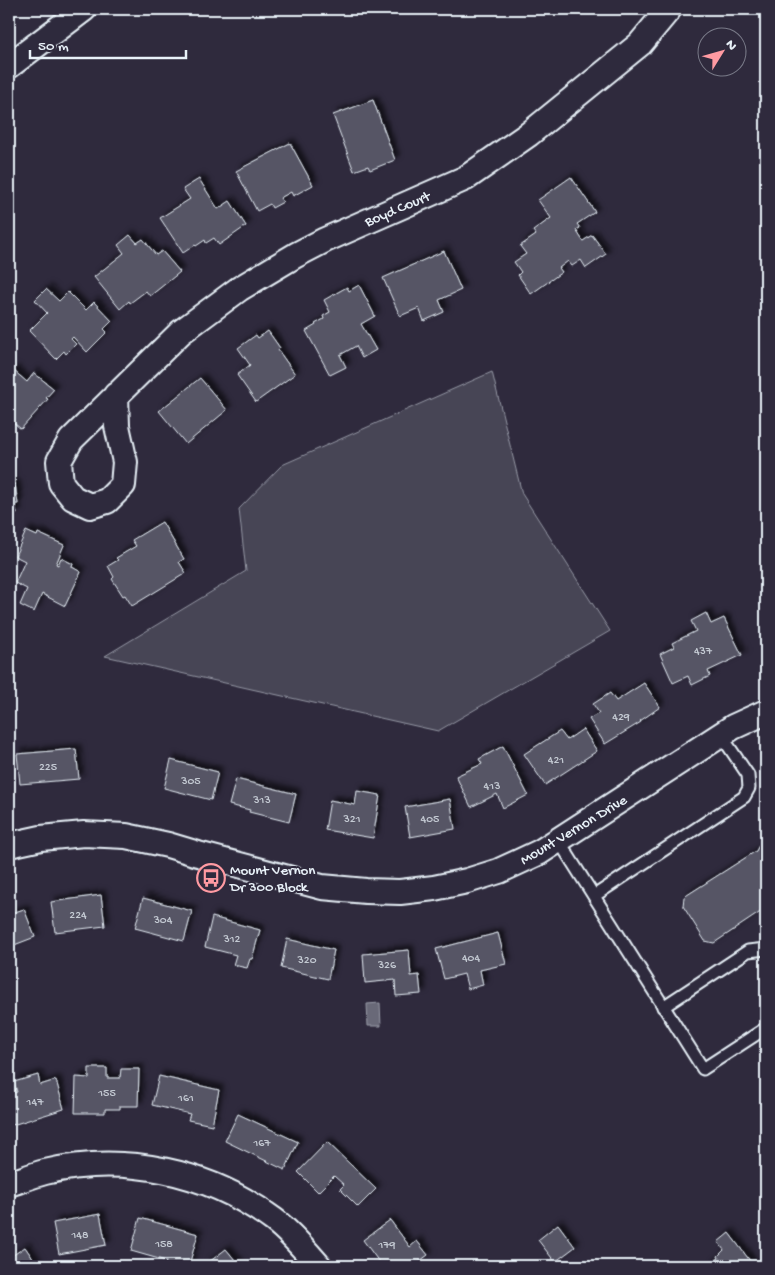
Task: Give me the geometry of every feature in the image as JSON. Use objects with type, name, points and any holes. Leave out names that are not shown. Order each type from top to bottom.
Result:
[{"type":"street","points":[[9,66],[84,9]]},
{"type":"street","name":"Boyd Court","points":[[116,395],[181,332],[239,289],[324,240],[466,178],[529,134],[640,44],[670,9]]},
{"type":"street","name":"Mount Vernon Drive","points":[[9,846],[41,838],[84,834],[126,836],[168,844],[198,854],[322,887],[366,892],[400,892],[434,888],[467,881],[499,871],[540,852],[733,727],[766,712]]},
{"type":"street","points":[[9,1184],[45,1172],[82,1165],[119,1164],[156,1168],[183,1174],[219,1187],[252,1205],[275,1221],[319,1266]]},
{"type":"lane","points":[[594,896],[744,797],[750,788],[748,776],[722,735]]},
{"type":"lane","points":[[559,841],[703,1070],[766,1028]]},
{"type":"lane","points":[[664,1007],[748,951],[766,949]]},
{"type":"shaded area","points":[[492,372],[522,494],[610,631],[438,731],[105,656],[246,571],[239,509],[282,465]]},
{"type":"water","points":[[380,1003],[381,1026],[368,1026],[367,1004]]},
{"type":"building","points":[[373,100],[395,160],[370,170],[368,166],[354,171],[333,115]]},
{"type":"building","points":[[290,143],[313,185],[293,196],[291,192],[280,198],[283,202],[272,208],[270,204],[257,211],[236,171]]},
{"type":"building","points":[[571,177],[595,212],[577,224],[580,228],[576,230],[583,241],[592,235],[606,254],[586,268],[581,260],[572,266],[568,261],[559,268],[562,272],[531,294],[518,275],[521,272],[514,262],[526,254],[520,246],[536,235],[533,231],[551,218],[538,200]]},
{"type":"building","points":[[199,179],[218,209],[230,201],[246,226],[219,245],[214,238],[206,243],[205,240],[183,253],[160,218],[190,199],[183,189]]},
{"type":"building","points":[[130,235],[137,243],[143,239],[156,255],[162,251],[180,272],[150,296],[146,291],[120,309],[94,277],[124,253],[118,245]]},
{"type":"building","points":[[444,251],[461,290],[439,300],[444,312],[424,321],[419,308],[400,316],[383,278]]},
{"type":"building","points":[[359,285],[375,316],[361,324],[376,350],[362,358],[356,346],[340,355],[346,367],[330,375],[306,331],[324,319],[323,316],[330,312],[324,300],[347,287],[349,291]]},
{"type":"building","points":[[46,289],[59,301],[68,292],[86,310],[94,302],[112,321],[104,329],[107,332],[87,352],[73,337],[71,339],[76,344],[66,354],[64,351],[56,359],[29,331],[47,313],[35,300]]},
{"type":"building","points":[[268,331],[280,348],[278,350],[295,374],[256,402],[237,375],[250,365],[238,348],[256,335],[258,338]]},
{"type":"building","points":[[13,370],[27,382],[34,373],[54,389],[46,398],[48,399],[21,429],[9,419],[9,375]]},
{"type":"building","points":[[200,378],[227,410],[186,444],[159,411]]},
{"type":"building","points":[[9,470],[11,485],[15,484],[18,504],[15,504],[17,514],[9,515]]},
{"type":"building","points":[[162,522],[184,559],[179,562],[186,573],[132,606],[112,579],[114,577],[108,566],[118,560],[116,558],[136,546],[132,540]]},
{"type":"building","points":[[26,531],[37,536],[38,533],[64,545],[56,564],[58,565],[61,558],[73,564],[72,567],[81,572],[65,606],[42,594],[34,612],[20,605],[27,589],[15,583],[25,561],[15,556]]},
{"type":"building","points":[[706,613],[711,624],[724,618],[742,655],[708,671],[710,676],[692,685],[688,676],[673,683],[660,654],[674,647],[672,643],[696,631],[691,621]]},
{"type":"building","points":[[644,683],[660,707],[641,722],[605,744],[589,719],[599,713],[593,704],[610,693],[616,701]]},
{"type":"building","points":[[583,729],[597,751],[545,785],[524,754],[560,731],[567,740]]},
{"type":"building","points":[[503,746],[528,795],[503,808],[497,794],[471,807],[456,776],[482,764],[479,759]]},
{"type":"building","points":[[76,749],[79,779],[20,784],[17,754]]},
{"type":"building","points":[[171,760],[218,772],[211,800],[164,788]]},
{"type":"building","points":[[236,779],[296,794],[289,822],[229,805]]},
{"type":"building","points":[[357,791],[380,795],[373,838],[325,830],[330,800],[355,805]]},
{"type":"building","points":[[450,799],[455,829],[410,837],[405,807]]},
{"type":"building","points":[[766,832],[766,913],[762,911],[714,943],[705,941],[683,906],[684,897],[756,851]]},
{"type":"building","points":[[101,895],[105,926],[55,932],[51,902]]},
{"type":"building","points":[[143,898],[192,911],[184,941],[135,928]]},
{"type":"building","points":[[24,909],[35,937],[9,947],[9,914]]},
{"type":"building","points":[[212,917],[260,930],[252,959],[250,959],[247,968],[233,965],[236,955],[205,947]]},
{"type":"building","points":[[498,933],[506,964],[480,970],[483,985],[468,989],[464,974],[444,979],[436,949]]},
{"type":"building","points":[[287,939],[334,950],[328,979],[281,968]]},
{"type":"building","points":[[409,950],[411,976],[419,975],[421,994],[396,996],[395,980],[365,983],[363,954]]},
{"type":"building","points":[[89,1068],[107,1068],[107,1078],[120,1078],[121,1069],[139,1069],[138,1106],[120,1106],[120,1109],[105,1109],[105,1113],[75,1113],[76,1077],[89,1078]]},
{"type":"building","points":[[38,1075],[40,1085],[56,1080],[64,1109],[9,1126],[9,1094],[17,1092],[14,1082]]},
{"type":"building","points":[[159,1076],[219,1090],[212,1125],[188,1120],[190,1114],[152,1105]]},
{"type":"building","points":[[238,1114],[298,1142],[285,1170],[225,1141]]},
{"type":"building","points":[[327,1142],[376,1189],[358,1207],[340,1189],[344,1185],[334,1176],[318,1192],[298,1172]]},
{"type":"building","points":[[100,1214],[106,1245],[59,1254],[53,1223]]},
{"type":"building","points":[[140,1218],[198,1234],[189,1265],[192,1266],[165,1266],[166,1261],[131,1251]]},
{"type":"building","points":[[390,1220],[410,1247],[417,1241],[428,1255],[413,1266],[410,1266],[408,1263],[404,1266],[382,1266],[363,1240]]},
{"type":"building","points":[[558,1224],[575,1247],[555,1262],[538,1240]]},
{"type":"building","points":[[729,1233],[754,1266],[708,1266],[719,1258],[718,1256],[724,1250],[718,1242]]},
{"type":"building","points":[[25,1247],[38,1266],[9,1266],[9,1258]]},
{"type":"building","points":[[226,1249],[240,1266],[204,1266]]},
{"type":"place","name":"Mount Vernon Dr 300 Block","points":[[211,878]]}]
